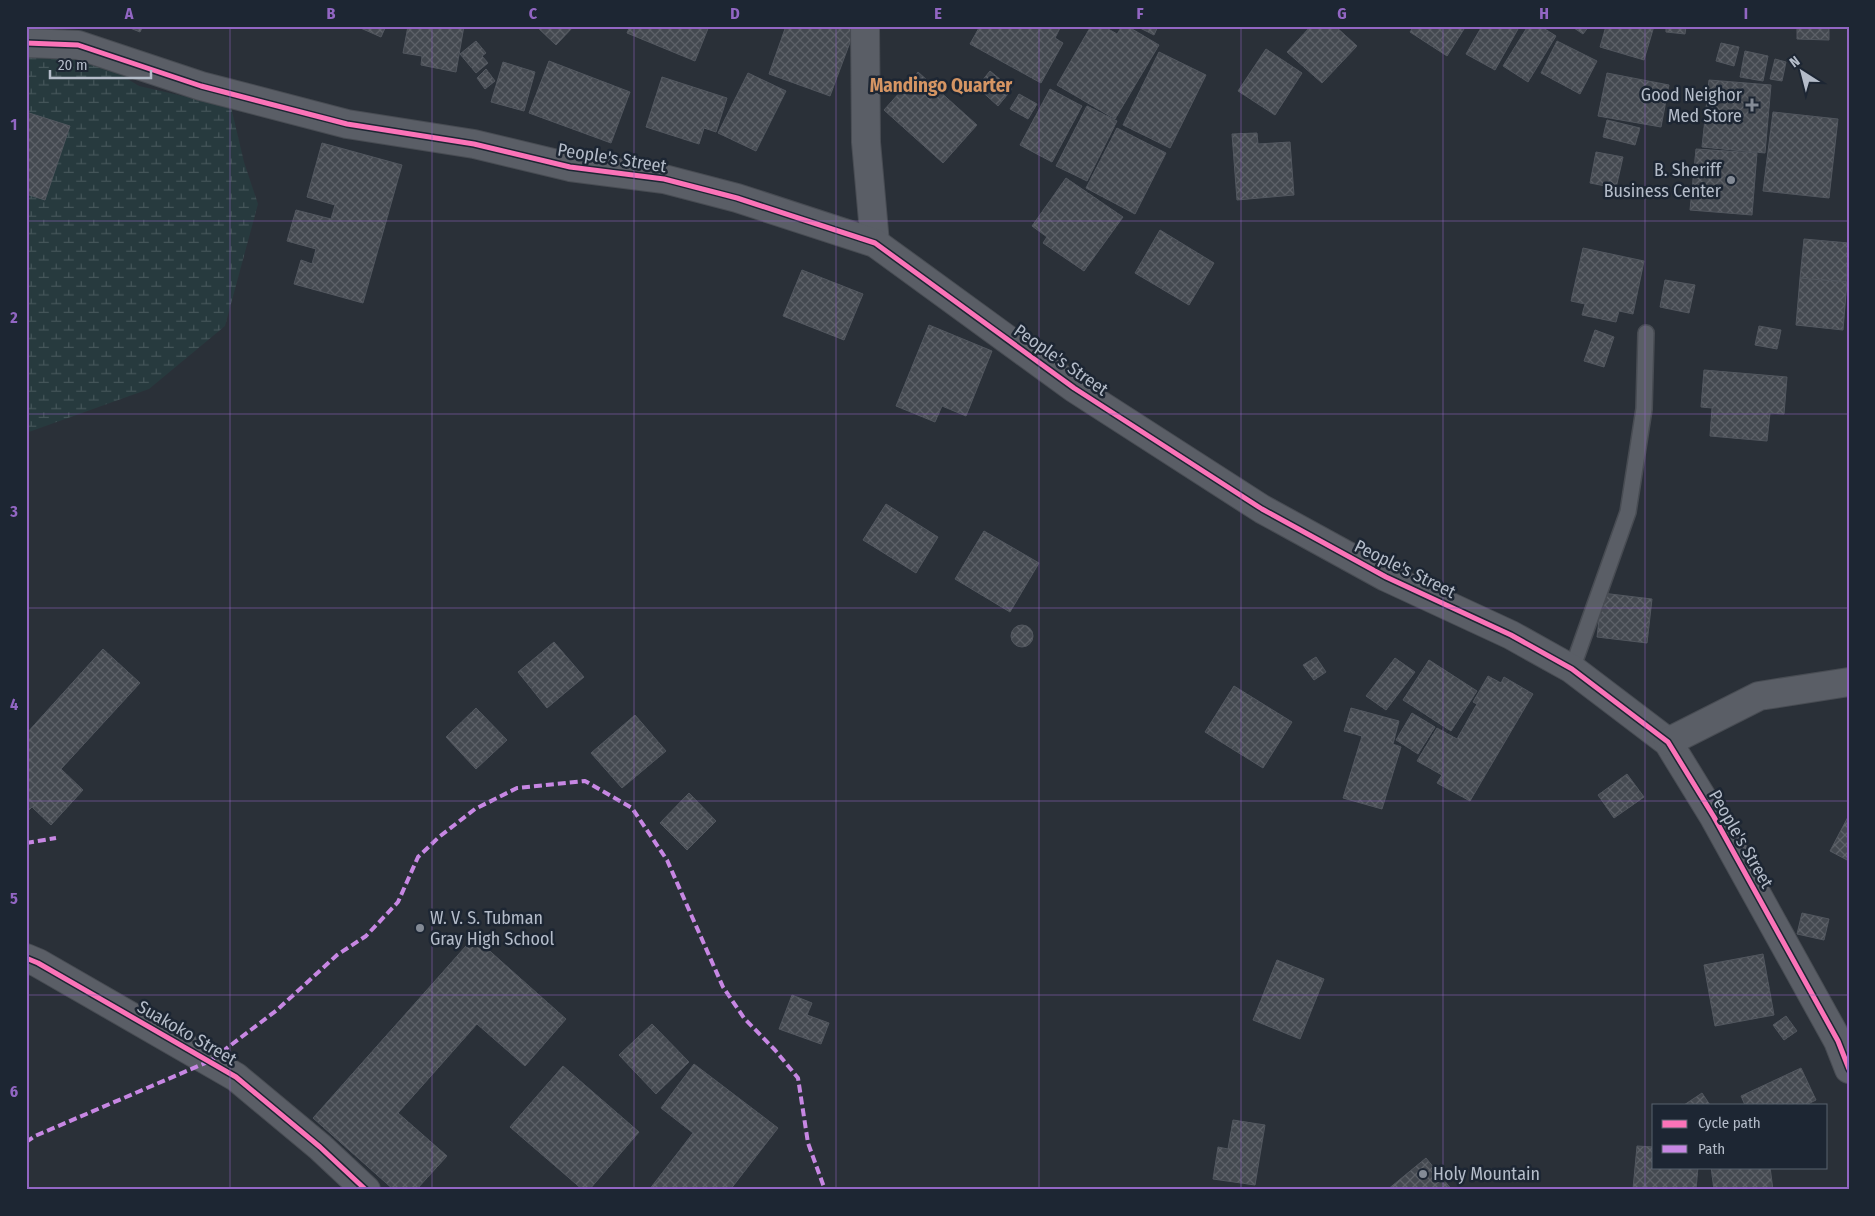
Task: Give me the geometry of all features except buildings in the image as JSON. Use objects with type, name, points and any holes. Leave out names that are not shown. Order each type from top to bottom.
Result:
[{"type":"street","points":[[865,26],[866,142],[875,244]]},
{"type":"street","name":"People's Street","points":[[26,43],[78,45],[202,86],[346,124],[474,144],[570,167],[664,179],[737,198],[875,244],[1074,388],[1262,509],[1386,577],[1511,635],[1572,669],[1668,742],[1714,817],[1834,1033],[1849,1069]]},
{"type":"street","points":[[1668,742],[1759,696],[1849,682]]},
{"type":"street","name":"Suakoko Street","points":[[26,958],[47,968],[236,1077],[320,1146],[366,1190]]},
{"type":"lane","points":[[1572,669],[1628,512],[1644,409],[1646,333]]},
{"type":"green space","points":[[79,49],[139,86],[231,107],[244,162],[258,204],[225,326],[149,389],[26,433],[26,53]]},
{"type":"marked path","points":[[26,1142],[35,1136],[210,1061],[277,1010],[337,955],[366,936],[398,902],[418,857],[439,837],[475,809],[517,788],[585,781],[632,808],[667,860],[723,987],[744,1018],[775,1050],[798,1078],[808,1143],[825,1190]]},
{"type":"marked path","points":[[26,843],[56,838]]},
{"type":"cycle path","points":[[26,43],[78,45],[201,86],[347,124],[474,144],[570,167],[664,179],[737,198],[875,243],[1074,388],[1262,509],[1386,577],[1511,635],[1572,669],[1668,742],[1714,817],[1838,1041],[1849,1069]]},
{"type":"cycle path","points":[[26,958],[38,963],[236,1077],[320,1147],[366,1190]]},
{"type":"place","name":"Good Neighor Med Store","points":[[1752,105]]},
{"type":"place","name":"B. Sheriff Business Center","points":[[1731,180]]},
{"type":"place","name":"W. V. S. Tubman Gray High School","points":[[420,928]]},
{"type":"place","name":"Holy Mountain","points":[[1423,1174]]},
{"type":"district","name":"Mandingo Quarter","points":[[941,85]]}]
